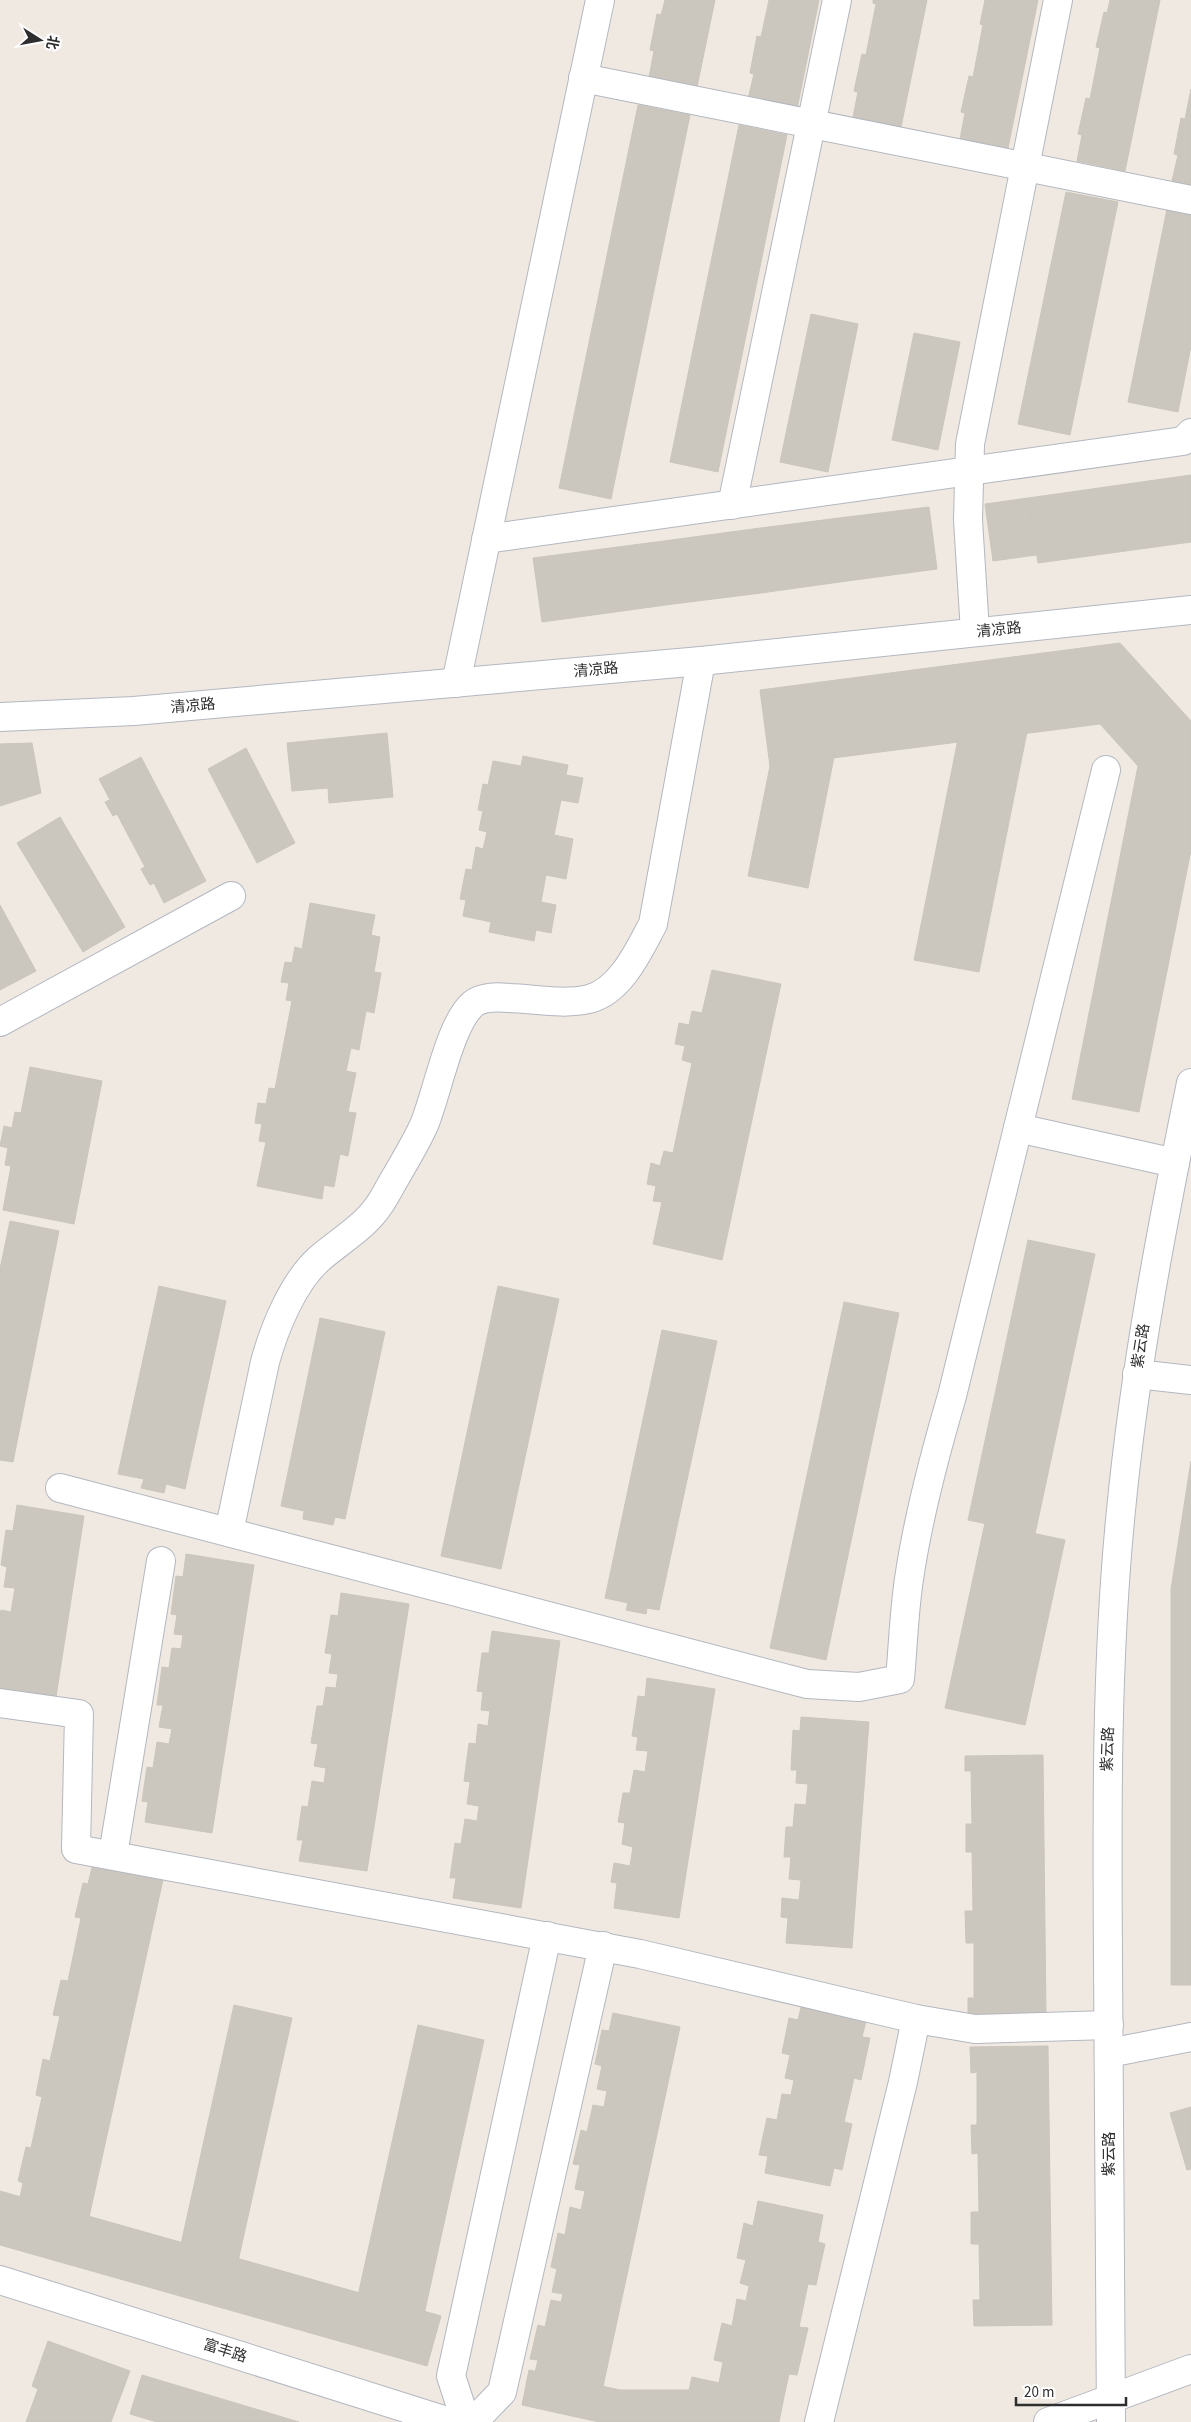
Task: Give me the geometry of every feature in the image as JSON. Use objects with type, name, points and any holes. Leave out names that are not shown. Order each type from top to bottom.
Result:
[{"type":"street","points":[[456,683],[600,0]]},
{"type":"street","points":[[732,504],[837,0]]},
{"type":"street","points":[[975,632],[968,520],[970,444],[1058,0]]},
{"type":"street","points":[[583,78],[1191,200]]},
{"type":"street","points":[[486,539],[1183,441],[1191,433]]},
{"type":"street","name":"清凉路","points":[[0,718],[134,711],[701,661],[1191,610]]},
{"type":"street","points":[[229,1532],[268,1352],[286,1307],[306,1273],[319,1259],[350,1237],[377,1210],[423,1126],[461,1017],[474,1003],[492,997],[571,1001],[590,999],[607,989],[633,961],[653,924],[701,661]]},
{"type":"street","points":[[60,1488],[807,1684],[859,1687],[900,1679],[909,1580],[920,1518],[934,1457],[952,1396],[1106,770]]},
{"type":"street","points":[[0,1022],[232,896]]},
{"type":"street","name":"紫云路","points":[[1111,2411],[1107,1768],[1111,1639],[1121,1511],[1137,1374],[1152,1280],[1191,1083]]},
{"type":"street","points":[[1018,1128],[1175,1163]]},
{"type":"street","points":[[1137,1374],[1191,1380]]},
{"type":"street","points":[[113,1854],[161,1561]]},
{"type":"street","points":[[0,1703],[79,1714],[76,1849],[113,1854],[603,1946],[916,2019],[975,2029],[1109,2025]]},
{"type":"street","points":[[466,2422],[451,2376],[547,1936]]},
{"type":"street","points":[[473,2422],[502,2392],[603,1946]]},
{"type":"street","points":[[819,2422],[903,2082],[916,2019]]},
{"type":"street","points":[[1109,2054],[1191,2037]]},
{"type":"street","name":"富丰路","points":[[0,2280],[450,2422]]},
{"type":"street","points":[[1048,2422],[1111,2411],[1191,2369]]},
{"type":"building","points":[[665,0],[715,0],[697,87],[649,77],[654,51],[650,50],[657,14],[661,15]]},
{"type":"building","points":[[769,0],[819,0],[797,109],[748,99],[754,74],[750,73],[757,36],[761,37]]},
{"type":"building","points":[[873,0],[927,0],[901,127],[853,117],[858,92],[854,91],[862,54],[866,55],[876,4],[873,3]]},
{"type":"building","points":[[985,0],[1038,0],[1008,148],[960,139],[965,113],[961,112],[969,76],[973,77],[983,25],[980,24]]},
{"type":"building","points":[[1110,0],[1160,0],[1125,171],[1077,161],[1082,135],[1078,134],[1086,98],[1090,99],[1100,48],[1096,47],[1104,12],[1107,13]]},
{"type":"building","points":[[1191,89],[1191,185],[1172,181],[1178,155],[1174,154],[1181,118],[1185,119]]},
{"type":"building","points":[[638,105],[690,115],[611,499],[559,488]]},
{"type":"building","points":[[739,125],[787,135],[718,472],[670,462]]},
{"type":"building","points":[[1066,192],[1118,202],[1070,435],[1018,424]]},
{"type":"building","points":[[1168,204],[1191,209],[1191,346],[1178,412],[1128,402]]},
{"type":"building","points":[[811,314],[858,324],[828,472],[780,462]]},
{"type":"building","points":[[914,333],[960,342],[938,450],[892,440]]},
{"type":"building","points":[[1191,475],[1191,542],[1038,563],[1028,498]]},
{"type":"building","points":[[1028,498],[1036,555],[993,561],[985,504]]},
{"type":"building","points":[[929,507],[937,569],[847,581],[839,518]]},
{"type":"building","points":[[839,518],[847,581],[761,593],[753,529]]},
{"type":"building","points":[[753,529],[761,593],[673,604],[664,541]]},
{"type":"building","points":[[664,541],[673,604],[542,622],[533,558]]},
{"type":"building","points":[[1120,643],[1191,721],[1191,850],[1139,1112],[1072,1099],[1138,766],[1100,724],[770,766],[760,690]]},
{"type":"building","points":[[964,709],[1029,722],[979,972],[914,960]]},
{"type":"building","points":[[780,716],[840,727],[808,888],[748,876]]},
{"type":"building","points":[[387,733],[393,797],[329,803],[328,788],[292,791],[287,743]]},
{"type":"building","points":[[32,743],[41,793],[0,806],[0,744]]},
{"type":"building","points":[[246,748],[295,843],[257,863],[208,769]]},
{"type":"building","points":[[523,756],[568,765],[566,775],[583,778],[578,803],[561,800],[554,835],[573,839],[566,879],[546,875],[541,902],[556,905],[551,933],[536,930],[534,941],[489,932],[491,922],[463,916],[466,900],[460,899],[466,869],[472,870],[476,847],[483,849],[487,832],[479,830],[483,811],[478,810],[483,784],[488,785],[493,761],[521,766]]},
{"type":"building","points":[[141,757],[206,881],[164,903],[154,883],[150,885],[141,869],[145,867],[117,814],[113,816],[105,802],[110,800],[99,779]]},
{"type":"building","points":[[60,817],[125,927],[83,952],[17,843]]},
{"type":"building","points":[[310,903],[375,915],[371,935],[380,937],[374,972],[381,973],[374,1013],[366,1011],[359,1050],[351,1048],[346,1071],[356,1073],[348,1112],[356,1113],[348,1156],[340,1154],[334,1187],[324,1185],[322,1199],[257,1186],[266,1142],[259,1141],[262,1124],[255,1123],[258,1103],[266,1104],[269,1088],[275,1089],[292,1001],[286,1000],[289,983],[281,982],[285,962],[292,963],[295,947],[302,949]]},
{"type":"building","points":[[0,905],[36,971],[0,990]]},
{"type":"building","points":[[712,970],[781,984],[722,1260],[653,1244],[662,1202],[653,1201],[656,1186],[647,1184],[651,1163],[660,1166],[664,1151],[673,1153],[692,1063],[682,1060],[685,1046],[675,1044],[679,1023],[689,1025],[692,1011],[702,1013]]},
{"type":"building","points":[[30,1067],[102,1081],[74,1224],[3,1210],[11,1166],[5,1165],[8,1148],[0,1146],[4,1126],[12,1128],[15,1112],[21,1113]]},
{"type":"building","points":[[10,1221],[59,1231],[13,1462],[0,1460],[0,1269]]},
{"type":"building","points":[[1028,1240],[1095,1254],[1035,1534],[968,1520]]},
{"type":"building","points":[[159,1286],[226,1301],[185,1489],[166,1484],[164,1493],[141,1488],[144,1479],[118,1474]]},
{"type":"building","points":[[498,1286],[559,1299],[501,1569],[441,1556]]},
{"type":"building","points":[[844,1302],[899,1313],[826,1660],[770,1648]]},
{"type":"building","points":[[320,1318],[385,1332],[345,1519],[335,1517],[333,1525],[303,1519],[304,1511],[281,1506]]},
{"type":"building","points":[[662,1330],[717,1341],[659,1610],[647,1608],[646,1614],[626,1610],[628,1603],[605,1598]]},
{"type":"building","points":[[1191,1461],[1191,1985],[1171,1985],[1171,1589]]},
{"type":"building","points":[[17,1505],[84,1516],[56,1697],[0,1688],[0,1613],[1,1610],[11,1612],[15,1588],[4,1587],[7,1567],[1,1565],[6,1530],[13,1531]]},
{"type":"building","points":[[985,1523],[1065,1540],[1025,1725],[945,1708]]},
{"type":"building","points":[[186,1554],[254,1565],[212,1833],[145,1822],[148,1802],[142,1801],[147,1767],[153,1768],[157,1742],[169,1744],[172,1729],[159,1727],[163,1705],[157,1705],[162,1667],[169,1668],[172,1648],[181,1649],[183,1635],[174,1634],[177,1615],[171,1614],[176,1576],[183,1577]]},
{"type":"building","points":[[341,1593],[409,1604],[367,1871],[299,1861],[303,1840],[297,1840],[302,1806],[308,1807],[312,1781],[324,1783],[326,1768],[314,1766],[318,1744],[311,1743],[317,1706],[323,1706],[326,1687],[336,1688],[338,1674],[329,1673],[332,1654],[325,1653],[331,1615],[338,1616]]},
{"type":"building","points":[[492,1631],[560,1641],[521,1908],[453,1898],[456,1878],[450,1878],[455,1843],[461,1844],[465,1819],[477,1821],[479,1806],[467,1804],[470,1782],[464,1781],[469,1743],[476,1744],[478,1724],[488,1726],[490,1711],[481,1710],[483,1692],[477,1691],[482,1653],[489,1653]]},
{"type":"building","points":[[647,1678],[715,1689],[679,1918],[614,1908],[617,1883],[611,1882],[614,1863],[630,1866],[633,1847],[622,1844],[625,1823],[618,1822],[623,1793],[630,1793],[634,1770],[645,1772],[648,1751],[636,1750],[638,1737],[632,1736],[638,1696],[645,1697]]},
{"type":"building","points":[[801,1717],[869,1722],[852,1948],[786,1943],[788,1918],[781,1917],[782,1898],[799,1900],[801,1880],[789,1879],[791,1857],[784,1857],[786,1827],[793,1827],[795,1804],[806,1805],[808,1784],[796,1783],[797,1770],[791,1770],[793,1730],[800,1731]]},
{"type":"building","points":[[1043,1755],[1046,2015],[968,2016],[968,1998],[974,1998],[974,1943],[966,1943],[965,1911],[973,1911],[972,1852],[966,1852],[966,1824],[972,1824],[971,1771],[965,1771],[965,1756]]},
{"type":"building","points":[[94,1860],[164,1875],[86,2231],[16,2216],[23,2183],[18,2181],[26,2147],[31,2148],[42,2097],[36,2095],[43,2059],[50,2061],[60,2016],[53,2015],[61,1980],[68,1981],[81,1918],[75,1917],[83,1883],[88,1884]]},
{"type":"building","points":[[802,2003],[867,2017],[862,2037],[870,2038],[861,2080],[854,2078],[844,2122],[852,2124],[842,2170],[834,2168],[830,2186],[765,2173],[768,2156],[759,2155],[767,2118],[777,2120],[782,2094],[791,2095],[794,2080],[785,2078],[790,2055],[782,2053],[789,2018],[798,2020]]},
{"type":"building","points":[[234,2005],[292,2018],[237,2266],[179,2253]]},
{"type":"building","points":[[613,2013],[680,2027],[601,2396],[533,2381],[538,2360],[530,2359],[538,2325],[545,2327],[551,2300],[561,2302],[563,2294],[552,2292],[557,2269],[551,2267],[558,2233],[565,2235],[570,2207],[581,2210],[585,2191],[575,2189],[580,2165],[573,2164],[581,2130],[587,2132],[593,2105],[604,2107],[607,2091],[597,2089],[602,2066],[595,2064],[602,2030],[609,2031]]},
{"type":"building","points":[[418,2025],[484,2040],[422,2324],[355,2309]]},
{"type":"building","points":[[1048,2046],[1052,2325],[974,2326],[973,2300],[980,2300],[979,2244],[971,2244],[971,2212],[979,2212],[978,2153],[972,2154],[971,2125],[977,2125],[977,2072],[971,2073],[970,2047]]},
{"type":"building","points":[[1191,2107],[1191,2169],[1187,2170],[1170,2113]]},
{"type":"building","points":[[0,2191],[441,2316],[427,2366],[0,2245]]},
{"type":"building","points":[[758,2201],[823,2215],[818,2242],[825,2244],[816,2285],[808,2284],[799,2327],[808,2328],[797,2375],[789,2374],[784,2397],[719,2383],[723,2362],[714,2360],[722,2323],[732,2326],[737,2299],[746,2301],[749,2286],[740,2283],[746,2260],[737,2258],[744,2223],[753,2226]]},
{"type":"building","points":[[48,2341],[130,2371],[111,2422],[26,2422],[38,2389],[32,2386]]},
{"type":"building","points":[[529,2370],[620,2390],[689,2390],[692,2377],[784,2397],[779,2422],[599,2422],[522,2405]]},
{"type":"building","points":[[142,2375],[299,2422],[157,2422],[130,2414]]}]
